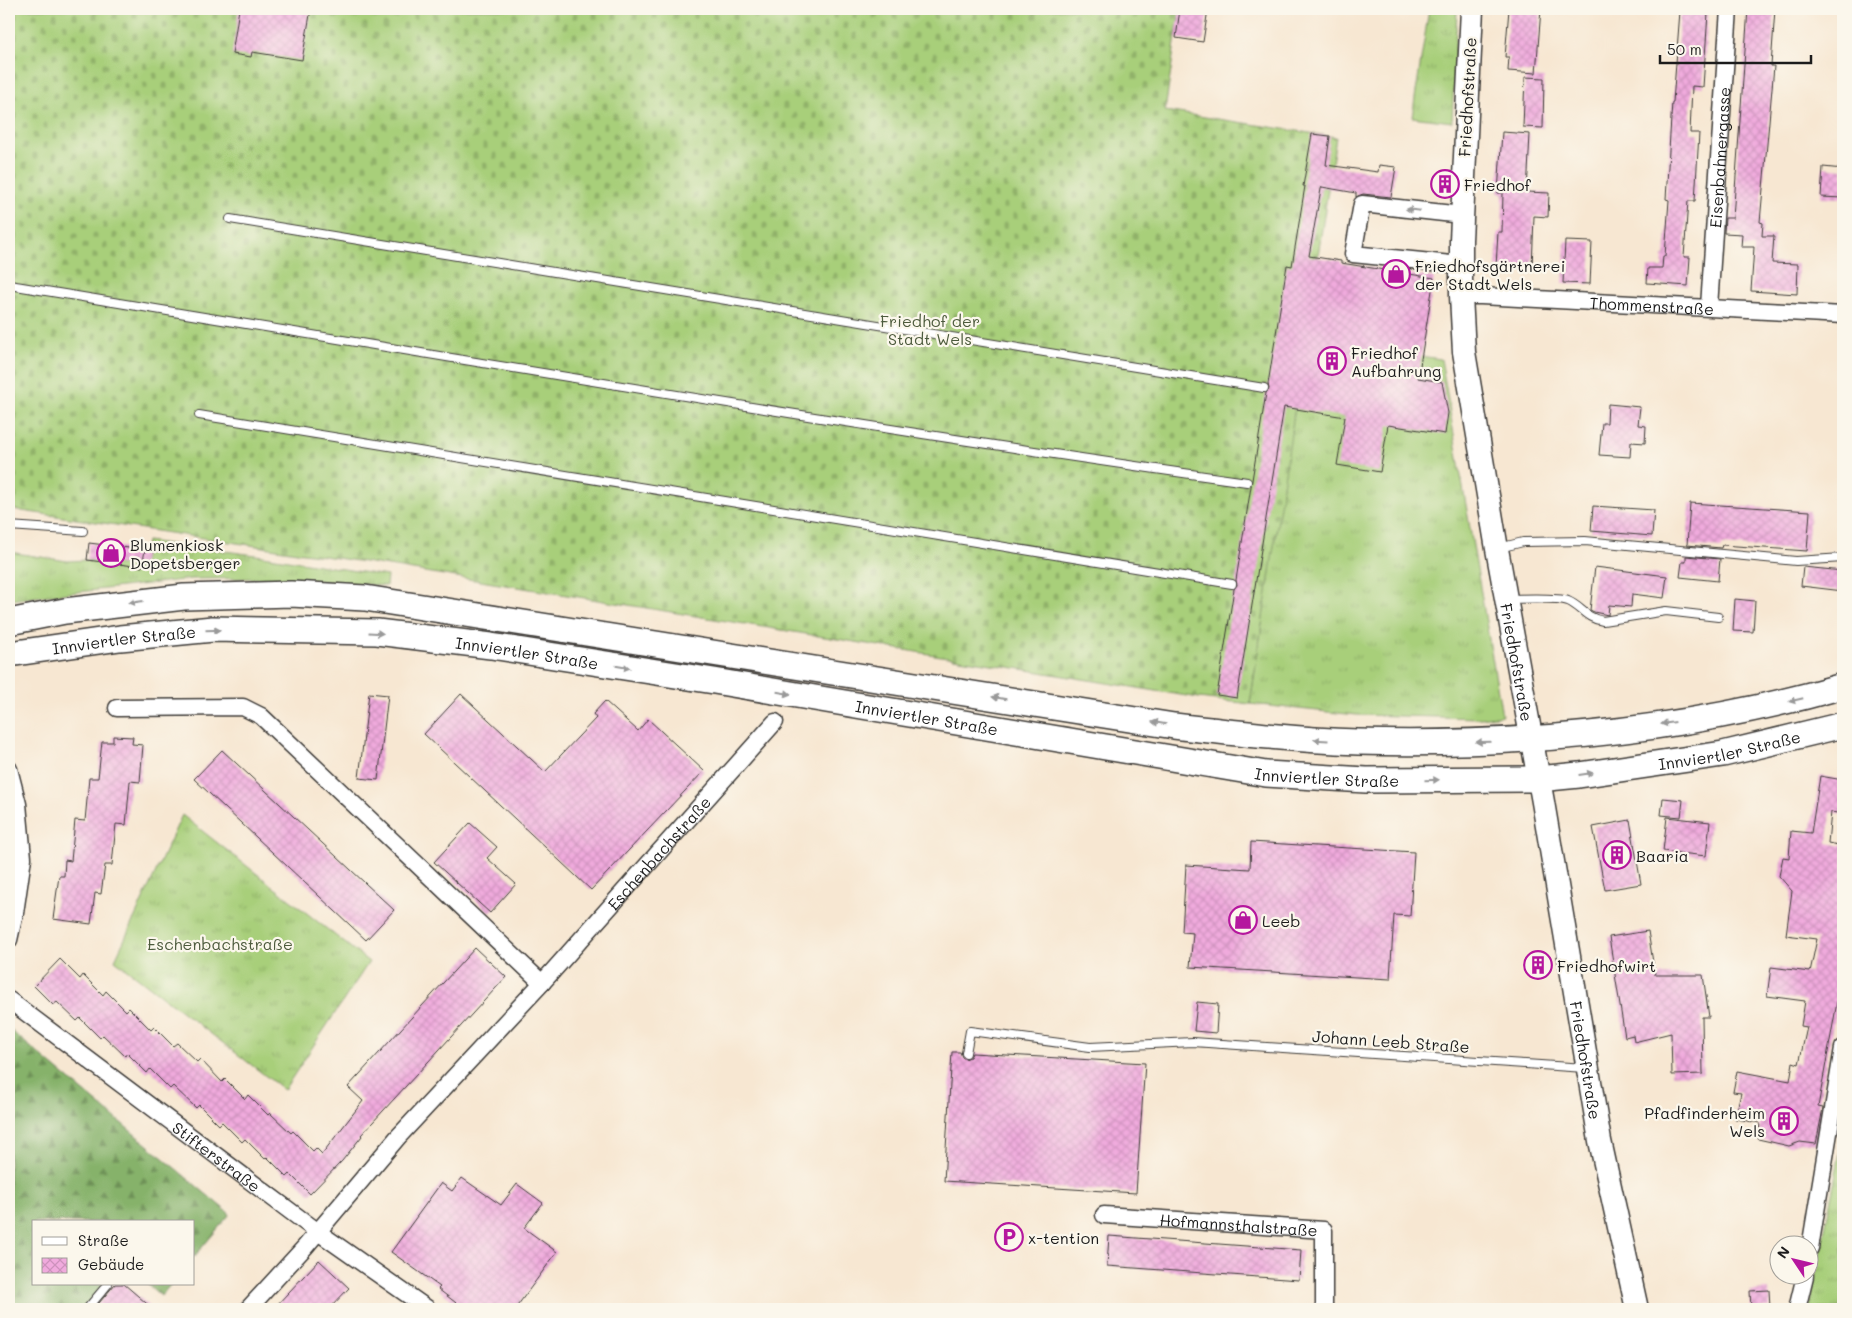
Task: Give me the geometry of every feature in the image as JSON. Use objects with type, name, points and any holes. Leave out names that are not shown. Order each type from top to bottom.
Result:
[{"type":"main road","name":"Innviertler Straße","points":[[9,622],[65,611],[184,597],[291,594],[365,598],[1183,727],[1265,736],[1358,742],[1482,742],[1569,737],[1717,716],[1796,700],[1843,686]]},
{"type":"main road","name":"Innviertler Straße","points":[[9,654],[120,638],[213,629],[377,632],[492,646],[1266,774],[1366,780],[1538,779],[1579,775],[1723,754],[1843,725]]},
{"type":"street","name":"Friedhofstraße","points":[[1472,9],[1462,215],[1461,296],[1464,352],[1497,549],[1532,738],[1587,1069],[1600,1140],[1637,1309]]},
{"type":"street","name":"Eisenbahnergasse","points":[[1709,307],[1730,9]]},
{"type":"street","points":[[1461,265],[1353,254],[1362,204],[1462,215]]},
{"type":"street","name":"Thommenstraße","points":[[1461,296],[1843,315]]},
{"type":"street","points":[[117,708],[243,707],[261,716],[542,983]]},
{"type":"street","name":"Eschenbachstraße","points":[[248,1309],[318,1232],[398,1136],[542,983],[775,722]]},
{"type":"street","points":[[9,769],[18,804],[23,858],[9,940]]},
{"type":"street","name":"Stifterstraße","points":[[9,1000],[318,1232],[428,1309]]},
{"type":"street","points":[[1812,1236],[1843,1048]]},
{"type":"street","name":"Hofmannsthalstraße","points":[[1104,1215],[1324,1230],[1324,1309]]},
{"type":"street","points":[[1797,1309],[1803,1286]]},
{"type":"lane","points":[[230,219],[1264,388]]},
{"type":"lane","points":[[9,285],[877,426],[1247,482]]},
{"type":"lane","points":[[199,415],[1232,584]]},
{"type":"lane","points":[[9,526],[83,531]]},
{"type":"lane","points":[[1497,549],[1522,542],[1585,542],[1796,561],[1843,558]]},
{"type":"lane","points":[[1506,600],[1534,598],[1568,601],[1592,619],[1603,621],[1666,611],[1718,617]]},
{"type":"lane","name":"Johann Leeb Straße","points":[[966,1052],[970,1031],[1090,1046],[1193,1042],[1587,1069]]},
{"type":"lane","points":[[87,1309],[106,1286]]},
{"type":"green space","name":"Friedhof der Stadt Wels","points":[[9,9],[1180,9],[1165,111],[1336,137],[1250,704],[1199,698],[364,562],[9,509]]},
{"type":"green space","points":[[1429,9],[1457,9],[1452,122],[1412,117]]},
{"type":"green space","points":[[1304,340],[1441,359],[1502,715],[1481,718],[1357,715],[1250,704]]},
{"type":"green space","points":[[147,541],[263,556],[387,576],[386,586],[285,578],[191,579],[9,600],[9,552],[67,561],[87,560],[142,567]]},
{"type":"green space","name":"Eschenbachstraße","points":[[182,815],[369,962],[284,1090],[115,960]]},
{"type":"green space","points":[[9,1029],[230,1214],[195,1256],[195,1220],[32,1220],[32,1286],[102,1286],[83,1309],[9,1309]]},
{"type":"green space","points":[[1843,1138],[1843,1297],[1839,1309],[1809,1309],[1814,1286],[1820,1286],[1820,1254]]},
{"type":"green space","points":[[149,1286],[169,1286],[161,1296]]},
{"type":"building","points":[[239,9],[311,9],[302,60],[252,52],[251,57],[232,54]]},
{"type":"building","points":[[1180,9],[1208,9],[1203,42],[1176,38]]},
{"type":"building","points":[[1509,9],[1541,9],[1536,73],[1508,71],[1509,57],[1505,57]]},
{"type":"building","points":[[1748,9],[1775,9],[1771,66],[1774,66],[1760,222],[1763,223],[1762,236],[1774,236],[1772,263],[1798,264],[1797,294],[1751,291],[1754,247],[1741,247],[1742,234],[1724,233],[1725,218],[1733,218]]},
{"type":"building","points":[[1680,11],[1708,13],[1703,87],[1692,86],[1690,133],[1699,133],[1695,201],[1688,201],[1684,257],[1690,257],[1688,286],[1647,283],[1648,268],[1662,268],[1663,256],[1665,256],[1669,200],[1666,199]]},
{"type":"building","points":[[1525,77],[1544,78],[1543,128],[1523,127]]},
{"type":"building","points":[[1502,132],[1530,134],[1527,192],[1549,193],[1548,217],[1534,216],[1532,268],[1496,267],[1498,232],[1502,232],[1503,193],[1498,193]]},
{"type":"building","points":[[1312,134],[1330,136],[1326,165],[1378,172],[1379,165],[1396,167],[1391,197],[1363,194],[1356,197],[1356,193],[1322,187],[1309,256],[1434,278],[1418,378],[1442,382],[1448,413],[1445,434],[1388,425],[1380,472],[1337,465],[1345,417],[1284,407],[1237,698],[1217,695],[1234,589],[1237,585],[1236,580],[1266,393],[1269,389],[1268,384],[1287,265],[1292,266]]},
{"type":"building","points":[[1823,167],[1843,169],[1843,198],[1821,197]]},
{"type":"building","points":[[1565,241],[1592,242],[1590,284],[1563,283]]},
{"type":"building","points":[[1608,404],[1640,407],[1638,425],[1646,426],[1645,443],[1631,442],[1630,457],[1599,455],[1602,423],[1607,423]]},
{"type":"building","points":[[1690,503],[1810,511],[1807,551],[1722,545],[1721,548],[1687,545]]},
{"type":"building","points":[[1593,506],[1654,510],[1652,536],[1591,531]]},
{"type":"building","points":[[89,543],[145,550],[142,567],[87,560]]},
{"type":"building","points":[[1686,556],[1720,559],[1718,581],[1680,577],[1682,562],[1686,562]]},
{"type":"building","points":[[1595,567],[1667,576],[1664,598],[1632,594],[1631,607],[1609,605],[1608,615],[1594,612],[1590,610]]},
{"type":"building","points":[[1803,567],[1843,571],[1843,591],[1801,586]]},
{"type":"building","points":[[1735,599],[1755,601],[1753,632],[1733,631]]},
{"type":"building","points":[[369,693],[388,695],[378,780],[359,778]]},
{"type":"building","points":[[461,694],[545,772],[596,718],[593,714],[605,701],[638,731],[648,719],[704,771],[591,890],[424,734]]},
{"type":"building","points":[[113,736],[133,737],[132,744],[143,745],[140,782],[130,781],[126,825],[116,824],[112,865],[105,865],[101,894],[95,893],[91,924],[53,919],[59,876],[64,876],[65,860],[71,861],[75,820],[85,821],[89,778],[98,778],[102,742],[113,742]]},
{"type":"building","points":[[222,750],[394,910],[366,940],[194,779]]},
{"type":"building","points":[[1820,776],[1843,780],[1843,814],[1831,812],[1828,843],[1843,846],[1843,969],[1818,1107],[1823,1108],[1816,1144],[1800,1142],[1789,1146],[1758,1139],[1760,1123],[1735,1119],[1741,1093],[1733,1092],[1737,1071],[1790,1081],[1793,1062],[1799,1064],[1807,1027],[1801,1026],[1805,1001],[1767,996],[1771,967],[1810,972],[1817,939],[1786,935],[1792,891],[1779,876],[1783,857],[1789,858],[1791,831],[1811,833]]},
{"type":"building","points":[[1663,798],[1683,800],[1681,817],[1661,815]]},
{"type":"building","points":[[1667,817],[1710,822],[1706,856],[1663,851]]},
{"type":"building","name":"Baaria","points":[[1630,820],[1641,884],[1605,890],[1593,827]]},
{"type":"building","points":[[470,823],[497,847],[487,858],[516,884],[490,913],[434,862]]},
{"type":"building","points":[[1251,842],[1414,852],[1410,916],[1394,915],[1390,979],[1190,967],[1193,933],[1182,932],[1186,865],[1250,869]]},
{"type":"building","points":[[1648,931],[1655,975],[1703,975],[1709,1017],[1702,1017],[1703,1074],[1672,1075],[1671,1033],[1634,1042],[1633,1035],[1625,1037],[1609,937]]},
{"type":"building","points":[[475,948],[506,977],[361,1135],[342,1161],[310,1194],[290,1174],[287,1177],[267,1157],[265,1159],[245,1139],[242,1142],[222,1122],[219,1125],[199,1105],[196,1108],[173,1086],[170,1089],[150,1069],[147,1073],[127,1053],[125,1056],[103,1035],[100,1038],[80,1018],[77,1021],[57,1002],[53,1005],[34,986],[60,959],[80,979],[83,975],[103,995],[106,991],[126,1011],[129,1008],[151,1030],[154,1027],[173,1046],[177,1043],[197,1062],[200,1059],[222,1082],[225,1079],[245,1099],[248,1095],[268,1115],[270,1113],[291,1133],[293,1131],[313,1151],[316,1148],[322,1154],[363,1101],[348,1087]]},
{"type":"building","points":[[1197,1002],[1218,1004],[1216,1033],[1194,1031]]},
{"type":"building","name":"x-tention","points":[[952,1052],[960,1052],[965,1059],[970,1057],[972,1053],[1145,1063],[1136,1193],[944,1181]]},
{"type":"building","points":[[462,1178],[501,1205],[517,1184],[543,1203],[524,1228],[557,1252],[515,1309],[464,1309],[438,1289],[440,1287],[391,1252],[441,1183],[452,1191]]},
{"type":"building","points":[[1109,1236],[1301,1250],[1299,1280],[1107,1266]]},
{"type":"building","points":[[319,1260],[349,1288],[329,1309],[273,1309]]},
{"type":"building","points":[[113,1286],[126,1286],[153,1309],[94,1309]]},
{"type":"building","points":[[1769,1290],[1770,1308],[1751,1309],[1750,1291]]},
{"type":"place","name":"Friedhof","points":[[1445,184]]},
{"type":"place","name":"Friedhofsgärtnerei der Stadt Wels","points":[[1396,274]]},
{"type":"place","name":"Friedhof Aufbahrung","points":[[1332,361]]},
{"type":"place","name":"Blumenkiosk Dopetsberger","points":[[111,553]]},
{"type":"place","name":"Baaria","points":[[1617,855]]},
{"type":"place","name":"Leeb","points":[[1243,920]]},
{"type":"place","name":"Friedhofwirt","points":[[1538,965]]},
{"type":"place","name":"Pfadfinderheim Wels","points":[[1784,1121]]},
{"type":"place","name":"x-tention","points":[[1009,1237]]}]
